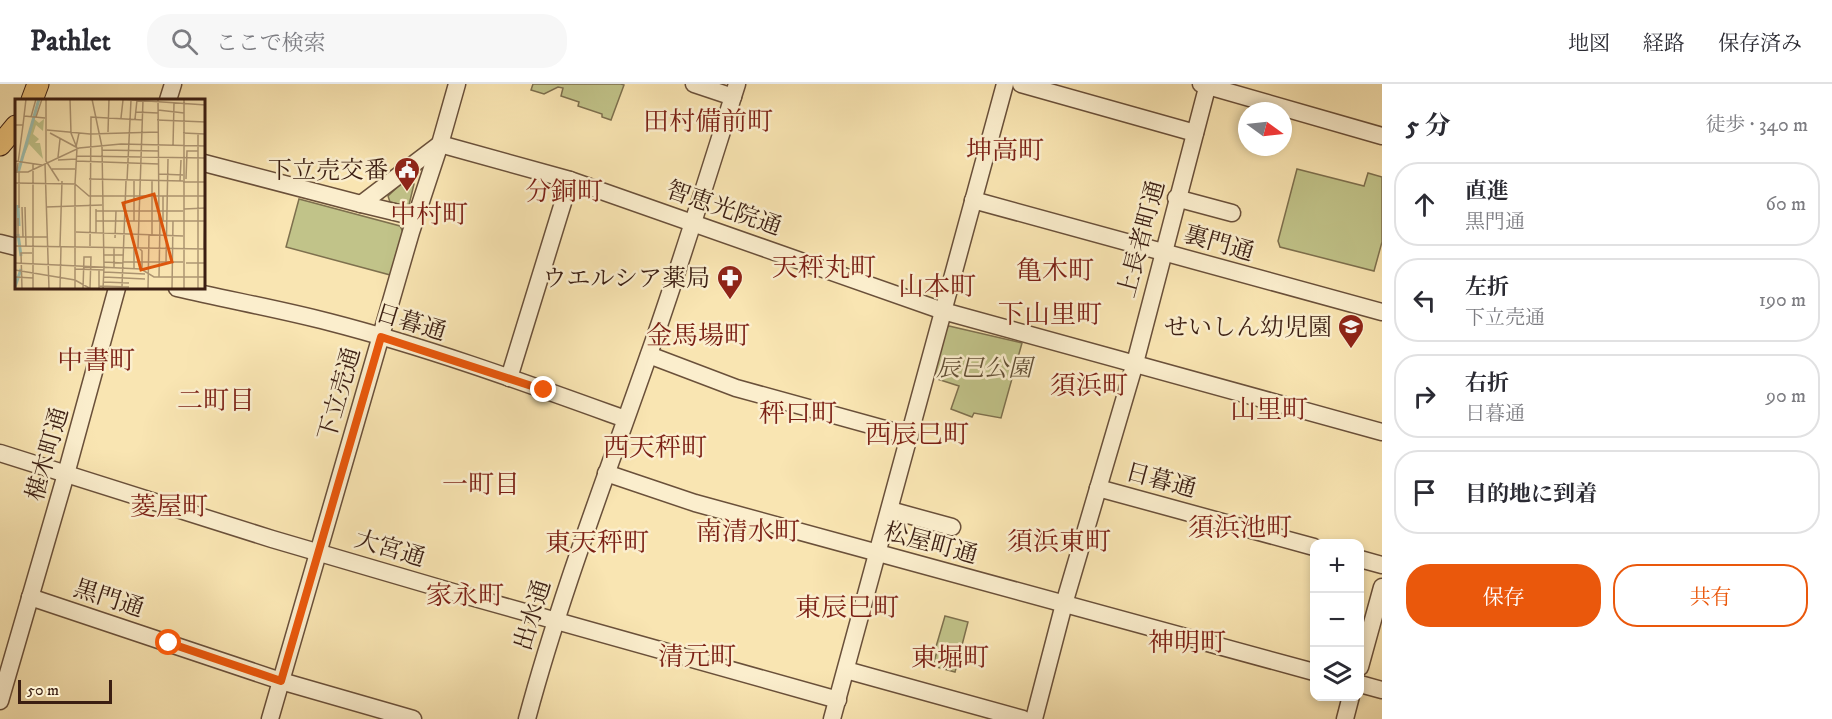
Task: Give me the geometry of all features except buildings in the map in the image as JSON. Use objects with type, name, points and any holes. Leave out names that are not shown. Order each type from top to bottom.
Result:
[{"type":"main road","points":[[32,99],[38,84]]},
{"type":"main road","points":[[0,145],[15,127]]},
{"type":"street","points":[[168,99],[173,84]]},
{"type":"street","name":"下立売通","points":[[270,719],[415,217],[440,144],[457,84]]},
{"type":"street","points":[[694,84],[735,90]]},
{"type":"street","points":[[832,719],[1005,84]]},
{"type":"street","points":[[1021,84],[1195,133]]},
{"type":"street","points":[[1206,85],[1382,135]]},
{"type":"street","name":"上長者町通","points":[[1034,719],[1064,604],[1134,363],[1206,85]]},
{"type":"street","name":"出水通","points":[[527,719],[555,620],[649,355],[735,90]]},
{"type":"street","points":[[361,204],[440,144]]},
{"type":"street","name":"智恵光院通","points":[[440,144],[570,180],[943,311],[1382,432]]},
{"type":"street","points":[[206,165],[415,217]]},
{"type":"street","points":[[508,378],[570,180]]},
{"type":"street","points":[[1176,198],[1232,213]]},
{"type":"street","name":"裏門通","points":[[973,200],[1382,312]]},
{"type":"street","points":[[0,243],[15,247]]},
{"type":"street","name":"椹木町通","points":[[0,701],[116,290]]},
{"type":"street","name":"日暮通","points":[[186,290],[327,322],[381,337],[625,419]]},
{"type":"street","points":[[649,355],[736,388],[910,436]]},
{"type":"street","name":"大宮通","points":[[0,453],[453,592],[838,700]]},
{"type":"street","name":"松屋町通","points":[[606,473],[695,503],[1310,671]]},
{"type":"street","name":"日暮通","points":[[1098,488],[1310,546]]},
{"type":"street","points":[[890,510],[952,527]]},
{"type":"street","points":[[1364,560],[1382,565]]},
{"type":"street","points":[[1364,650],[1382,587]]},
{"type":"street","name":"黒門通","points":[[30,597],[281,681],[413,719]]},
{"type":"street","points":[[846,670],[1023,719]]},
{"type":"street","points":[[1364,685],[1382,690]]},
{"type":"street","points":[[1345,719],[1350,701]]},
{"type":"green space","points":[[533,84],[624,85],[611,120],[602,117],[602,114],[578,106],[579,102],[561,96],[563,88],[558,87],[544,94],[531,90]]},
{"type":"green space","points":[[1297,169],[1364,186],[1368,173],[1382,177],[1382,242],[1374,271],[1280,247],[1278,241]]},
{"type":"green space","points":[[404,181],[414,184],[409,205],[390,202],[388,196]]},
{"type":"green space","points":[[299,199],[400,226],[405,236],[394,276],[286,247]]},
{"type":"green space","name":"辰巳公園","points":[[949,326],[1022,343],[1001,418],[974,413],[972,417],[951,409],[959,386],[931,377],[944,329]]},
{"type":"green space","points":[[945,616],[968,622],[955,672],[933,666]]},
{"type":"place","name":"下立売交番","points":[[407,193]]},
{"type":"place","name":"ウエルシア薬局","points":[[730,301]]},
{"type":"place","name":"せいしん幼児園","points":[[1351,350]]},
{"type":"district","name":"田村備前町","points":[[708,121]]},
{"type":"district","name":"坤高町","points":[[1005,150]]},
{"type":"district","name":"分銅町","points":[[564,191]]},
{"type":"district","name":"中村町","points":[[429,214]]},
{"type":"district","name":"天秤丸町","points":[[824,267]]},
{"type":"district","name":"亀木町","points":[[1055,270]]},
{"type":"district","name":"山本町","points":[[937,286]]},
{"type":"district","name":"下山里町","points":[[1050,314]]},
{"type":"district","name":"金馬場町","points":[[698,335]]},
{"type":"district","name":"中書町","points":[[96,360]]},
{"type":"district","name":"須浜町","points":[[1089,385]]},
{"type":"district","name":"二町目","points":[[216,400]]},
{"type":"district","name":"山里町","points":[[1269,409]]},
{"type":"district","name":"秤口町","points":[[798,413]]},
{"type":"district","name":"西辰巳町","points":[[917,434]]},
{"type":"district","name":"西天秤町","points":[[655,447]]},
{"type":"district","name":"一町目","points":[[481,484]]},
{"type":"district","name":"菱屋町","points":[[169,506]]},
{"type":"district","name":"須浜池町","points":[[1240,527]]},
{"type":"district","name":"南清水町","points":[[748,531]]},
{"type":"district","name":"須浜東町","points":[[1059,541]]},
{"type":"district","name":"東天秤町","points":[[597,542]]},
{"type":"district","name":"家永町","points":[[465,595]]},
{"type":"district","name":"東辰巳町","points":[[847,607]]},
{"type":"district","name":"神明町","points":[[1187,642]]},
{"type":"district","name":"清元町","points":[[697,656]]},
{"type":"district","name":"東堀町","points":[[950,657]]},
{"type":"route","points":[[169,643],[281,681],[381,337],[544,390]]}]
